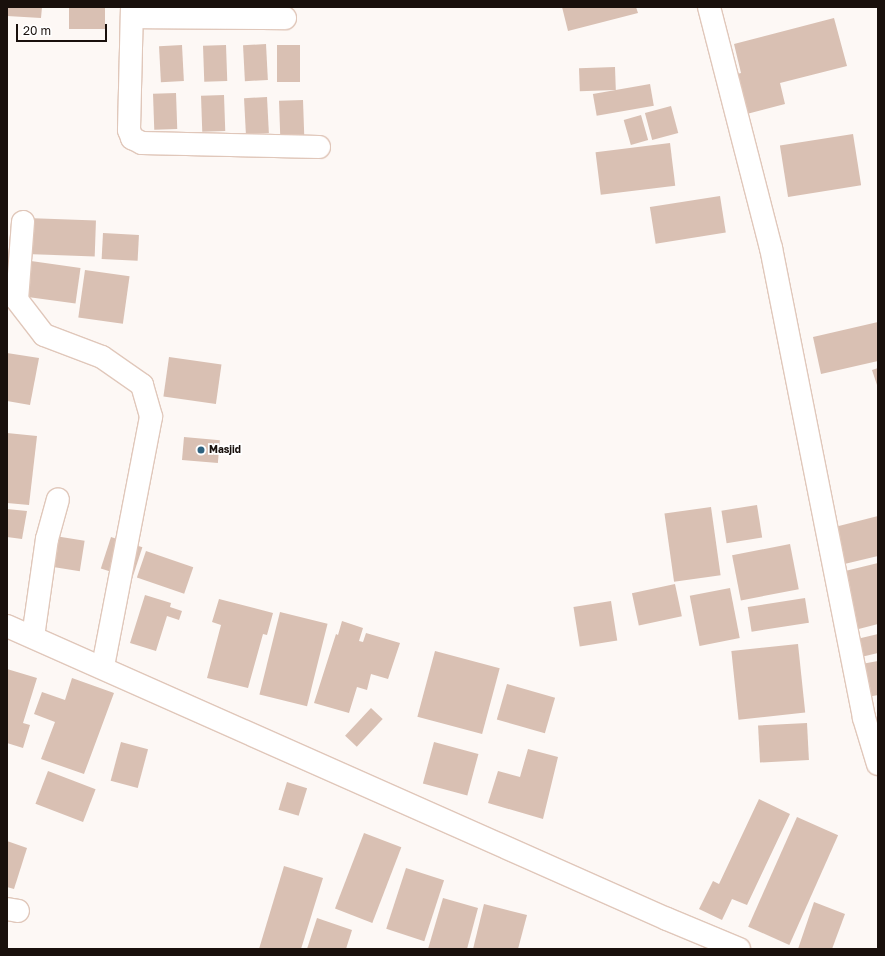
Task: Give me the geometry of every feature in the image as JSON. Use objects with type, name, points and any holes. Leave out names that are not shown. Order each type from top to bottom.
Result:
[{"type":"street","points":[[709,7],[771,248],[864,718],[878,764]]},
{"type":"street","points":[[285,18],[132,12],[130,130],[132,138],[142,143],[320,147]]},
{"type":"street","points":[[23,222],[17,300],[44,335],[102,357],[142,385],[151,417],[103,668]]},
{"type":"street","points":[[32,636],[47,539],[58,499]]},
{"type":"street","points":[[7,626],[660,916],[739,949]]},
{"type":"building","points":[[7,7],[42,7],[41,18],[7,16]]},
{"type":"building","points":[[69,7],[105,7],[105,29],[69,29]]},
{"type":"building","points":[[562,7],[636,7],[638,13],[568,31]]},
{"type":"building","points":[[834,18],[847,66],[780,83],[785,104],[739,116],[729,76],[741,73],[734,44]]},
{"type":"building","points":[[266,44],[268,80],[245,81],[243,45]]},
{"type":"building","points":[[182,45],[184,81],[161,82],[159,46]]},
{"type":"building","points":[[226,45],[227,81],[204,82],[203,46]]},
{"type":"building","points":[[277,45],[300,45],[300,82],[277,82]]},
{"type":"building","points":[[615,67],[616,90],[580,91],[579,68]]},
{"type":"building","points":[[650,84],[654,106],[597,116],[593,94]]},
{"type":"building","points":[[176,93],[177,129],[154,130],[153,94]]},
{"type":"building","points":[[224,95],[225,131],[202,132],[201,96]]},
{"type":"building","points":[[267,97],[269,133],[246,134],[244,98]]},
{"type":"building","points":[[303,100],[304,137],[280,138],[279,101]]},
{"type":"building","points":[[671,106],[678,133],[652,140],[645,113]]},
{"type":"building","points":[[641,115],[648,140],[631,145],[624,120]]},
{"type":"building","points":[[853,134],[861,185],[788,197],[780,146]]},
{"type":"building","points":[[670,143],[675,186],[601,195],[596,152]]},
{"type":"building","points":[[720,196],[726,233],[656,244],[650,207]]},
{"type":"building","points":[[27,218],[96,220],[95,256],[26,254]]},
{"type":"building","points":[[103,233],[139,235],[138,261],[102,259]]},
{"type":"building","points":[[31,261],[81,268],[76,304],[26,297]]},
{"type":"building","points":[[85,270],[130,276],[123,324],[78,318]]},
{"type":"building","points":[[878,322],[878,361],[821,374],[813,337]]},
{"type":"building","points":[[7,353],[39,358],[30,405],[7,401]]},
{"type":"building","points":[[169,357],[221,364],[216,404],[163,397]]},
{"type":"building","points":[[878,368],[878,388],[872,370]]},
{"type":"building","points":[[7,433],[37,436],[29,505],[7,503]]},
{"type":"building","name":"Masjid","points":[[184,437],[220,440],[218,463],[182,460]]},
{"type":"building","points":[[757,505],[762,538],[727,543],[721,511]]},
{"type":"building","points":[[711,507],[721,575],[674,582],[664,514]]},
{"type":"building","points":[[7,509],[27,511],[22,539],[7,537]]},
{"type":"building","points":[[878,516],[878,556],[836,566],[827,529]]},
{"type":"building","points":[[55,536],[85,541],[80,571],[50,567]]},
{"type":"building","points":[[111,537],[142,547],[132,579],[101,568]]},
{"type":"building","points":[[790,544],[799,589],[741,600],[732,555]]},
{"type":"building","points":[[146,551],[193,567],[184,594],[137,577]]},
{"type":"building","points":[[878,563],[878,624],[851,631],[837,573]]},
{"type":"building","points":[[675,584],[682,616],[639,625],[632,593]]},
{"type":"building","points":[[730,588],[740,638],[699,646],[690,596]]},
{"type":"building","points":[[145,595],[171,603],[170,607],[182,611],[179,620],[167,616],[156,651],[130,643]]},
{"type":"building","points":[[805,598],[809,623],[752,632],[748,607]]},
{"type":"building","points":[[219,599],[273,613],[267,635],[263,634],[248,688],[207,678],[221,625],[212,622]]},
{"type":"building","points":[[611,601],[617,641],[580,646],[573,607]]},
{"type":"building","points":[[280,612],[328,624],[307,706],[259,694]]},
{"type":"building","points":[[342,621],[363,628],[359,641],[363,642],[366,633],[400,643],[388,679],[371,674],[367,690],[357,687],[349,713],[314,703],[336,634],[338,635]]},
{"type":"building","points":[[878,634],[878,653],[861,657],[857,639]]},
{"type":"building","points":[[798,644],[805,713],[739,720],[731,651]]},
{"type":"building","points":[[435,651],[500,668],[482,734],[417,717]]},
{"type":"building","points":[[878,661],[878,695],[863,698],[856,665]]},
{"type":"building","points":[[7,669],[37,678],[23,723],[30,725],[23,748],[7,743]]},
{"type":"building","points":[[72,678],[114,693],[84,774],[41,759],[55,722],[34,714],[42,692],[65,700]]},
{"type":"building","points":[[507,684],[555,698],[545,733],[497,720]]},
{"type":"building","points":[[371,708],[383,719],[357,747],[345,736]]},
{"type":"building","points":[[807,723],[809,760],[760,763],[758,726]]},
{"type":"building","points":[[121,742],[148,749],[138,788],[111,781]]},
{"type":"building","points":[[434,742],[478,754],[467,795],[423,784]]},
{"type":"building","points":[[528,749],[558,757],[543,819],[488,803],[498,771],[520,777]]},
{"type":"building","points":[[48,771],[96,789],[83,822],[35,804]]},
{"type":"building","points":[[287,782],[307,788],[299,816],[279,810]]},
{"type":"building","points":[[759,799],[790,814],[747,905],[732,899],[722,920],[699,909],[713,881],[719,884]]},
{"type":"building","points":[[797,817],[838,835],[789,945],[748,927]]},
{"type":"building","points":[[364,833],[401,847],[372,923],[335,909]]},
{"type":"building","points":[[7,841],[27,848],[14,889],[7,887]]},
{"type":"building","points":[[284,866],[323,878],[301,949],[259,949]]},
{"type":"building","points":[[406,868],[444,880],[424,941],[386,929]]},
{"type":"building","points":[[443,898],[478,908],[467,949],[428,949]]},
{"type":"building","points":[[814,902],[845,914],[832,949],[798,949]]},
{"type":"building","points":[[484,904],[527,915],[518,949],[473,949]]},
{"type":"building","points":[[317,918],[352,930],[346,949],[307,949]]},
{"type":"place","name":"Masjid","points":[[201,450]]}]
